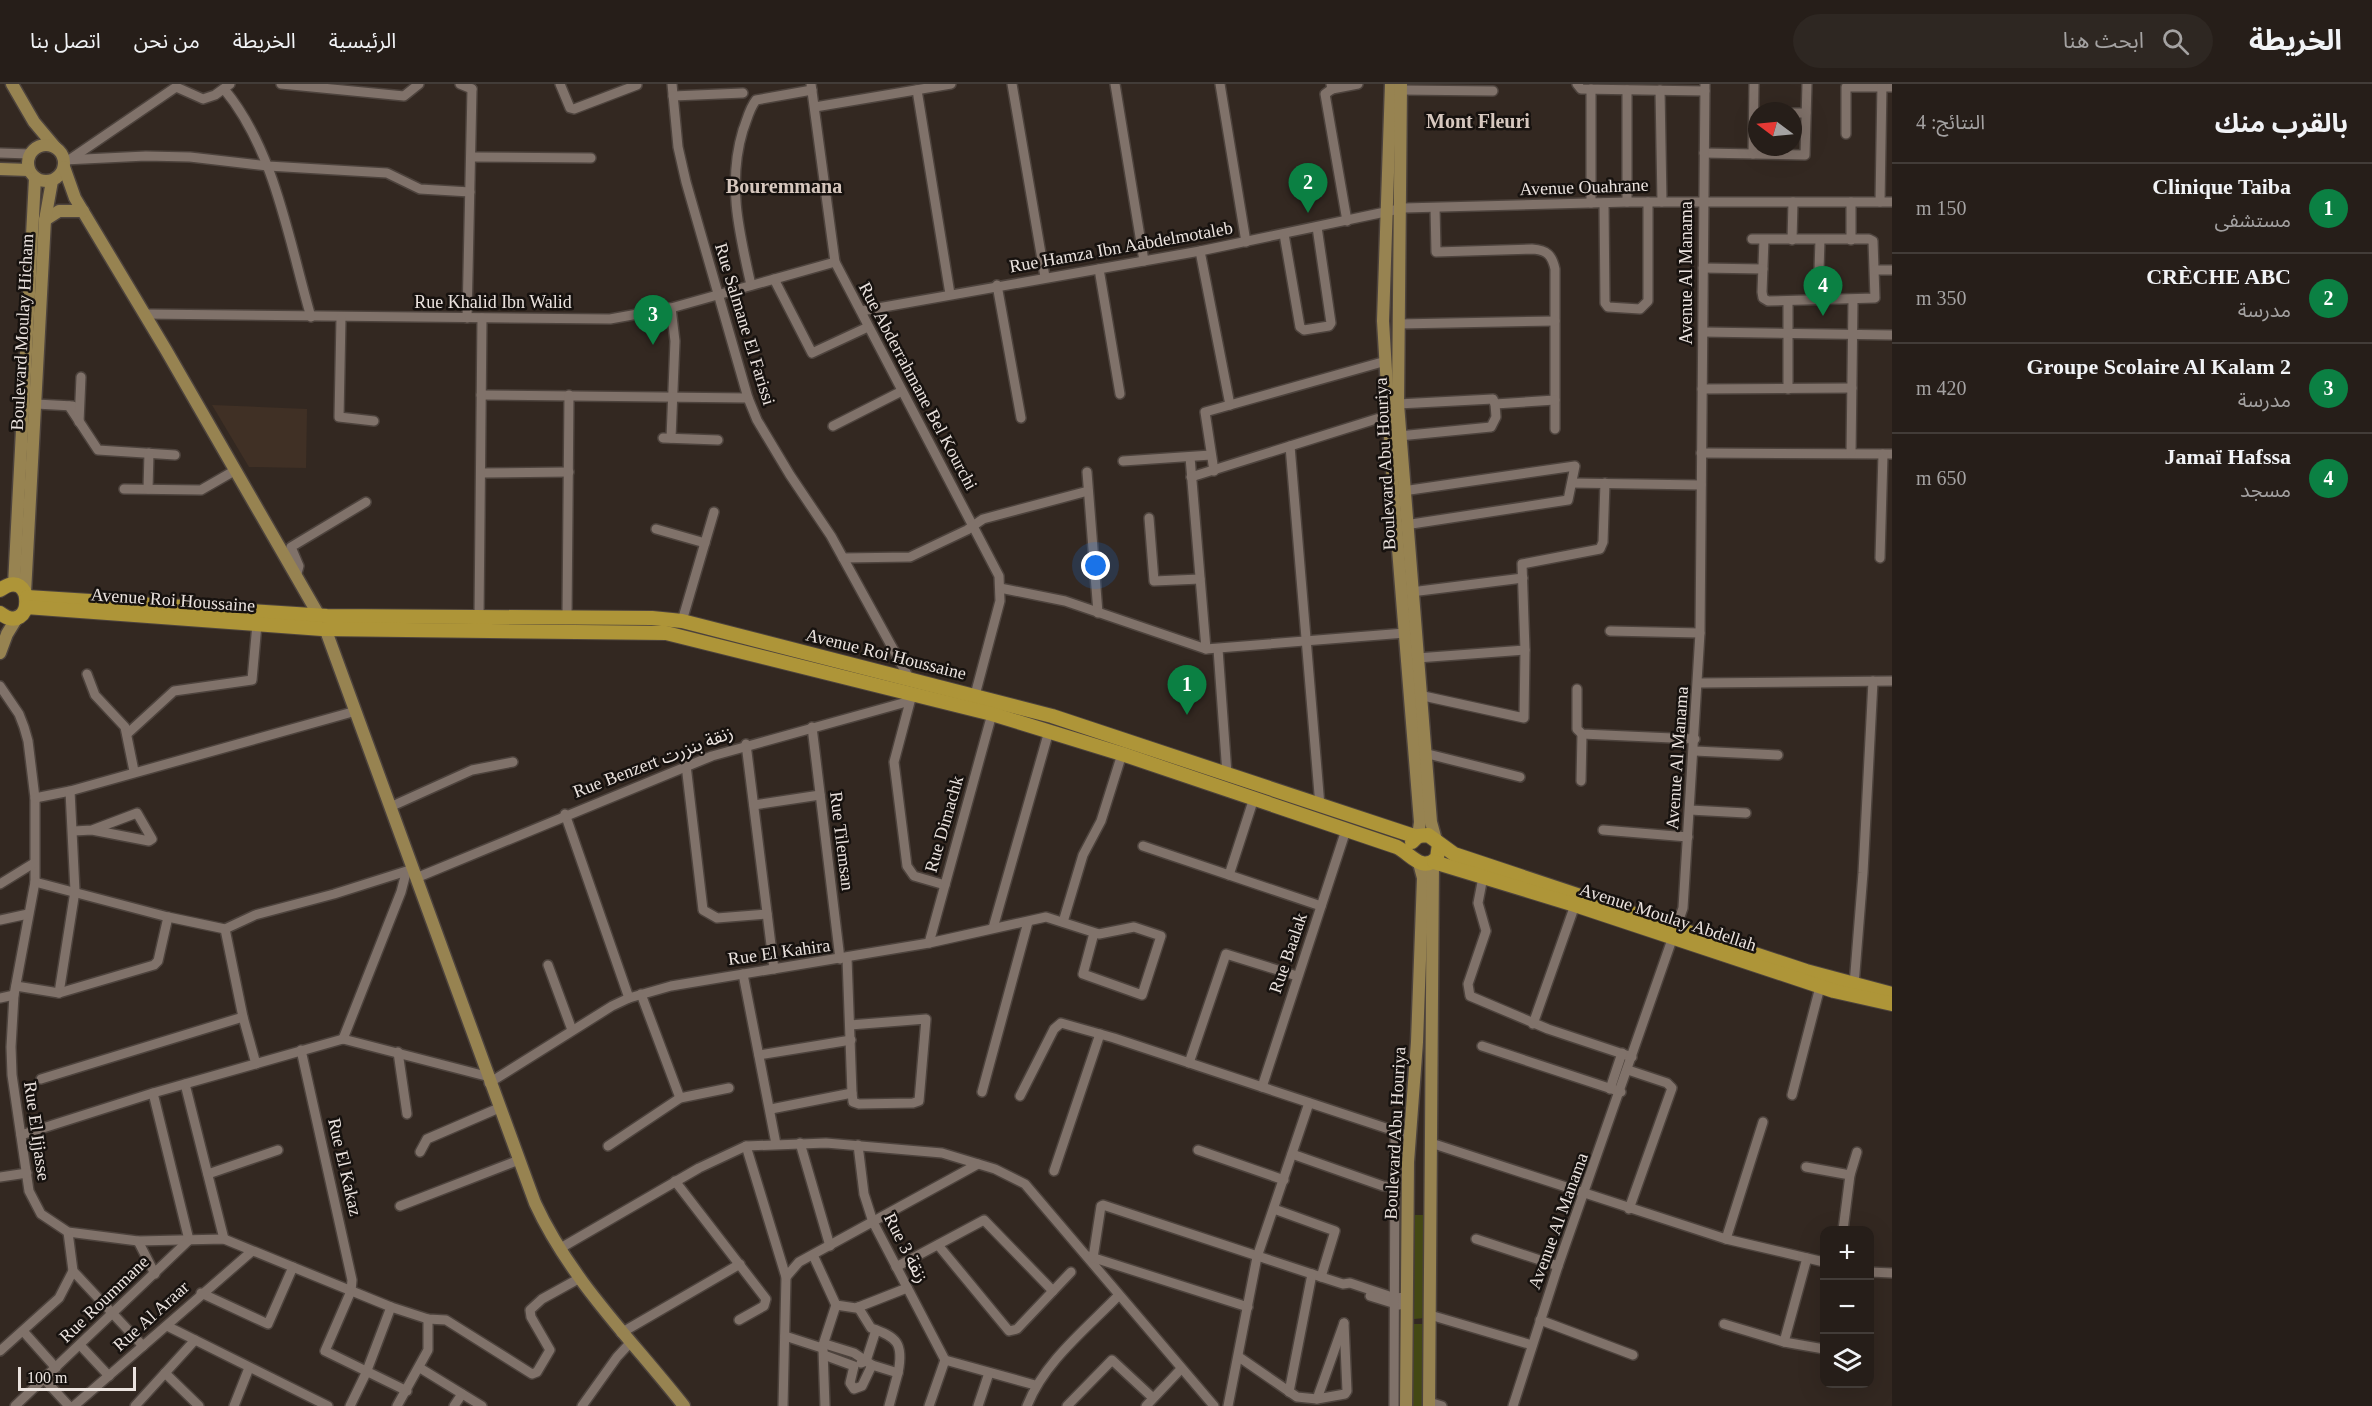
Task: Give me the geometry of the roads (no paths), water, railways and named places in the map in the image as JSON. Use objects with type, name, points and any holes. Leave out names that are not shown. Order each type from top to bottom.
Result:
[{"type":"main road","points":[[0,613],[8,617],[24,604],[7,587]]},
{"type":"main road","name":"Avenue Roi Houssaine","points":[[24,604],[321,621],[666,633],[911,697],[992,714],[1049,731],[1397,847],[1424,861]]},
{"type":"main road","name":"Avenue Roi Houssaine","points":[[24,604],[257,624],[479,617],[682,621],[975,695],[1126,739],[1418,837]]},
{"type":"main road","points":[[1428,835],[1438,842],[1439,854],[1424,861],[1411,843],[1418,837],[1428,835]]},
{"type":"main road","name":"Avenue Moulay Abdellah","points":[[1438,842],[1462,856],[1676,932],[1820,987],[1892,1004]]},
{"type":"main road","name":"Avenue Moulay Abdellah","points":[[1424,861],[1892,994]]},
{"type":"street","points":[[12,84],[34,122],[66,162],[75,198],[321,621],[357,711],[411,873],[535,1203],[559,1249],[580,1278],[626,1338],[684,1406]]},
{"type":"street","points":[[281,84],[404,96],[419,84]]},
{"type":"street","points":[[460,84],[472,89],[482,84]]},
{"type":"street","points":[[561,84],[570,108],[574,109],[637,85]]},
{"type":"street","name":"Rue Salmane El Farissi","points":[[672,84],[678,147],[748,398],[779,458],[843,558],[869,610],[909,678]]},
{"type":"street","points":[[814,107],[951,84]]},
{"type":"street","points":[[1012,84],[1044,277]]},
{"type":"street","points":[[1115,84],[1144,261]]},
{"type":"street","points":[[1220,84],[1246,242]]},
{"type":"street","points":[[1347,221],[1324,94],[1332,86],[1358,84]]},
{"type":"street","points":[[1577,84],[1581,89],[1705,88]]},
{"type":"street","points":[[1754,84],[1755,102]]},
{"type":"street","points":[[1802,155],[1805,155],[1807,84]]},
{"type":"street","points":[[52,181],[61,174],[66,162],[178,85],[203,99],[209,98],[227,86],[247,119],[268,166],[311,317]]},
{"type":"street","points":[[1846,134],[1846,87],[1881,85],[1892,87]]},
{"type":"street","points":[[1880,202],[1881,85]]},
{"type":"street","points":[[1397,86],[1493,91]]},
{"type":"street","name":"Boulevard Abu Houriya","points":[[1397,86],[1392,211],[1383,282],[1389,415],[1420,822],[1418,837]]},
{"type":"street","points":[[751,285],[735,210],[734,178],[737,152],[748,114],[756,100],[812,87]]},
{"type":"street","name":"Rue Abderrahmane Bel Kourchi","points":[[812,87],[835,262],[993,563],[1000,588],[997,613],[975,695]]},
{"type":"street","name":"Avenue Al Manama","points":[[1513,1406],[1558,1266],[1621,1092],[1683,908],[1699,682],[1705,88]]},
{"type":"street","points":[[467,318],[472,89]]},
{"type":"street","points":[[673,96],[742,89],[756,100]]},
{"type":"street","points":[[1591,89],[1591,203]]},
{"type":"street","points":[[917,90],[950,294]]},
{"type":"street","points":[[1627,90],[1627,202]]},
{"type":"street","points":[[1660,90],[1662,202]]},
{"type":"street","points":[[1881,120],[1892,120]]},
{"type":"street","points":[[32,174],[31,153],[34,122]]},
{"type":"street","points":[[0,153],[31,153],[40,146],[55,147]]},
{"type":"street","points":[[1881,151],[1892,151]]},
{"type":"street","points":[[1704,153],[1748,154]]},
{"type":"street","points":[[66,162],[166,156],[268,166],[387,173],[420,189],[470,192]]},
{"type":"street","points":[[471,157],[591,158]]},
{"type":"street","points":[[0,169],[32,174],[52,181],[75,198]]},
{"type":"street","name":"Boulevard Moulay Hicham","points":[[7,587],[32,174]]},
{"type":"street","name":"Boulevard Moulay Hicham","points":[[24,604],[45,220],[52,181]]},
{"type":"street","name":"Avenue Ouahrane","points":[[1392,211],[1627,202],[1892,202]]},
{"type":"street","points":[[1604,203],[1605,303],[1608,307],[1640,309],[1648,302],[1648,202]]},
{"type":"street","points":[[1792,240],[1793,202]]},
{"type":"street","points":[[1851,202],[1851,240]]},
{"type":"street","points":[[1436,208],[1436,252],[1522,249],[1547,252],[1552,258],[1555,269],[1555,429]]},
{"type":"street","points":[[45,220],[59,211],[83,211]]},
{"type":"street","name":"Rue Hamza Ibn Aabdelmotaleb","points":[[861,311],[997,285],[1200,251],[1392,211]]},
{"type":"street","name":"Boulevard Abu Houriya","points":[[1392,211],[1398,324],[1399,436],[1405,525],[1431,822],[1438,842]]},
{"type":"street","points":[[1284,234],[1300,327],[1304,330],[1329,326],[1331,323],[1317,227]]},
{"type":"street","points":[[1752,239],[1764,239],[1792,240],[1851,240],[1873,241],[1875,298],[1768,301],[1763,298],[1764,239]]},
{"type":"street","points":[[1818,300],[1820,240]]},
{"type":"street","points":[[1200,251],[1230,405]]},
{"type":"street","name":"Rue Khalid Ibn Walid","points":[[144,314],[341,318],[610,319],[671,308],[835,262]]},
{"type":"street","points":[[1703,268],[1763,269]]},
{"type":"street","points":[[1099,269],[1120,394]]},
{"type":"street","points":[[1875,270],[1892,270]]},
{"type":"street","points":[[774,279],[812,353],[868,327]]},
{"type":"street","points":[[997,285],[1022,418]]},
{"type":"street","points":[[1851,453],[1853,300]]},
{"type":"street","points":[[1788,302],[1788,389]]},
{"type":"street","points":[[671,308],[675,341],[667,438],[718,440]]},
{"type":"street","points":[[341,318],[339,417],[374,421]]},
{"type":"street","points":[[479,617],[482,318]]},
{"type":"street","points":[[1398,324],[1555,321]]},
{"type":"street","points":[[1703,332],[1892,334]]},
{"type":"street","points":[[1214,471],[1205,412],[1386,361]]},
{"type":"street","points":[[81,377],[74,406],[79,422],[98,450],[175,455]]},
{"type":"street","points":[[1702,388],[1852,388]]},
{"type":"street","points":[[833,426],[902,391]]},
{"type":"street","points":[[481,395],[748,398]]},
{"type":"street","points":[[567,617],[569,395]]},
{"type":"street","points":[[1398,404],[1493,399],[1496,417],[1491,427],[1399,436]]},
{"type":"street","points":[[1495,404],[1555,400]]},
{"type":"street","points":[[36,404],[74,406]]},
{"type":"street","points":[[1191,477],[1389,415]]},
{"type":"street","points":[[1290,446],[1320,806]]},
{"type":"street","points":[[148,489],[149,453]]},
{"type":"street","points":[[1701,453],[1887,454],[1880,558]]},
{"type":"street","points":[[1123,461],[1211,455]]},
{"type":"street","points":[[1190,457],[1206,649]]},
{"type":"street","points":[[1403,491],[1575,466],[1568,500],[1405,525]]},
{"type":"street","points":[[124,489],[201,490],[234,471]]},
{"type":"street","points":[[481,473],[569,472]]},
{"type":"street","points":[[1087,472],[1098,613]]},
{"type":"street","points":[[1572,483],[1701,485]]},
{"type":"street","points":[[1419,695],[1524,718],[1525,650],[1521,566],[1524,562],[1600,549],[1603,543],[1605,483]]},
{"type":"street","points":[[843,558],[910,557],[983,519],[1088,491]]},
{"type":"street","points":[[296,577],[299,566],[291,547],[366,502]]},
{"type":"street","points":[[682,621],[714,512]]},
{"type":"street","points":[[1149,518],[1154,581],[1200,579]]},
{"type":"street","points":[[656,529],[705,543]]},
{"type":"street","points":[[1411,592],[1522,578]]},
{"type":"street","points":[[1000,588],[1041,595],[1206,649],[1405,633]]},
{"type":"street","points":[[0,653],[7,634],[24,604]]},
{"type":"street","points":[[127,734],[174,691],[252,680],[257,624]]},
{"type":"street","points":[[1610,632],[1700,633]]},
{"type":"street","points":[[1218,649],[1227,774]]},
{"type":"street","points":[[1417,658],[1525,650]]},
{"type":"street","points":[[87,674],[95,695],[119,718],[127,734],[134,771]]},
{"type":"street","points":[[1854,985],[1863,873],[1873,681]]},
{"type":"street","points":[[1699,682],[1892,681]]},
{"type":"street","name":"Rue El Ijjasse","points":[[0,686],[19,714],[24,727],[28,741],[34,798],[34,882],[15,990],[11,1047],[12,1075],[29,1191],[35,1205],[48,1220],[68,1232],[138,1241],[224,1239],[251,1252],[391,1307],[428,1319],[446,1320],[524,1371],[535,1374],[548,1357],[550,1350],[531,1317],[530,1310],[534,1304],[580,1278]]},
{"type":"street","points":[[1577,688],[1577,729],[1582,735],[1581,781]]},
{"type":"street","points":[[911,697],[894,762],[907,866],[914,876],[945,885]]},
{"type":"street","name":"Rue Benzert زنقة بنزرت","points":[[225,929],[255,915],[411,873],[686,765],[746,744],[911,697]]},
{"type":"street","points":[[34,798],[70,791],[134,771],[357,711]]},
{"type":"street","name":"Rue Dimachk","points":[[929,943],[992,714]]},
{"type":"street","name":"Rue Tilemsan","points":[[812,727],[844,959],[854,1098]]},
{"type":"street","points":[[993,928],[1049,731]]},
{"type":"street","points":[[1582,735],[1695,738]]},
{"type":"street","points":[[746,744],[774,969]]},
{"type":"street","points":[[1695,751],[1778,755]]},
{"type":"street","points":[[1425,753],[1520,777]]},
{"type":"street","points":[[1063,922],[1083,855],[1101,821],[1122,754]]},
{"type":"street","points":[[390,807],[472,770],[513,762]]},
{"type":"street","points":[[686,765],[703,910],[717,918],[767,914]]},
{"type":"street","points":[[59,993],[75,891],[74,831],[70,791]]},
{"type":"street","points":[[754,805],[820,795]]},
{"type":"street","points":[[1229,875],[1254,798]]},
{"type":"street","points":[[1690,810],[1746,813]]},
{"type":"street","points":[[74,831],[92,830],[149,841],[152,839],[137,813],[92,830]]},
{"type":"street","points":[[565,814],[629,998]]},
{"type":"street","name":"Rue Baalak","points":[[1262,1087],[1346,830]]},
{"type":"street","points":[[1603,830],[1688,837]]},
{"type":"street","points":[[1143,846],[1321,906]]},
{"type":"street","name":"Boulevard Abu Houriya","points":[[1406,1406],[1401,1301],[1410,1136],[1418,1042],[1424,861]]},
{"type":"street","name":"Boulevard Abu Houriya","points":[[1424,861],[1431,1143],[1429,1404]]},
{"type":"street","points":[[0,884],[34,863]]},
{"type":"street","points":[[343,1039],[401,892],[411,873]]},
{"type":"street","points":[[1483,877],[1478,903],[1485,931],[1467,990],[1470,996],[1533,1024],[1632,1057]]},
{"type":"street","points":[[34,882],[168,917],[225,929],[243,1017],[256,1064]]},
{"type":"street","points":[[1533,1024],[1575,905]]},
{"type":"street","points":[[0,920],[28,914]]},
{"type":"street","points":[[0,998],[15,990],[59,993],[154,965],[158,961],[168,917]]},
{"type":"street","name":"Rue El Kahira","points":[[488,1079],[629,998],[641,994],[706,979],[844,959],[929,943],[1046,917],[1095,933]]},
{"type":"street","points":[[982,1092],[1028,922]]},
{"type":"street","points":[[1134,927],[1161,936],[1142,995],[1083,974],[1082,969],[1095,933],[1134,927]]},
{"type":"street","points":[[1189,1063],[1226,954],[1297,976]]},
{"type":"street","points":[[548,965],[572,1030]]},
{"type":"street","points":[[743,974],[776,1144]]},
{"type":"street","points":[[1792,1095],[1820,987]]},
{"type":"street","points":[[641,994],[680,1098]]},
{"type":"street","points":[[41,1079],[243,1017]]},
{"type":"street","points":[[771,1109],[854,1098],[913,1103],[919,1101],[926,1021],[920,1018],[850,1025]]},
{"type":"street","points":[[1020,1096],[1056,1026],[1061,1023],[1410,1136]]},
{"type":"street","points":[[1054,1171],[1100,1034]]},
{"type":"street","points":[[21,1135],[153,1093],[343,1039],[398,1052],[488,1079]]},
{"type":"street","points":[[759,1055],[851,1040]]},
{"type":"street","points":[[1482,1046],[1621,1092]]},
{"type":"street","points":[[0,1050],[11,1047]]},
{"type":"street","name":"Rue El Kakaz","points":[[301,1050],[336,1199],[352,1280],[351,1291]]},
{"type":"street","points":[[398,1052],[408,1114]]},
{"type":"street","points":[[1610,1089],[1622,1053]]},
{"type":"street","points":[[1628,1070],[1667,1083],[1671,1088],[1629,1209]]},
{"type":"street","points":[[185,1084],[224,1239]]},
{"type":"street","points":[[608,1146],[680,1098],[729,1088]]},
{"type":"street","points":[[153,1093],[189,1240]]},
{"type":"street","points":[[1228,1406],[1257,1257],[1309,1103]]},
{"type":"street","points":[[420,1152],[427,1139],[499,1108]]},
{"type":"street","points":[[1726,1239],[1763,1122]]},
{"type":"street","points":[[1394,1406],[1401,1301],[1394,1187],[1395,1131]]},
{"type":"street","points":[[559,1249],[675,1181],[747,1146],[800,1143],[858,1145],[942,1153],[1006,1173],[1025,1184],[1180,1370],[1214,1406]]},
{"type":"street","points":[[800,1143],[830,1246]]},
{"type":"street","points":[[1431,1143],[1726,1239],[1820,1261]]},
{"type":"street","name":"Rue 3 زنقة","points":[[858,1145],[864,1194],[873,1222],[945,1360]]},
{"type":"street","points":[[747,1146],[786,1277],[783,1406]]},
{"type":"street","points":[[208,1174],[278,1150]]},
{"type":"street","points":[[1198,1150],[1284,1180]]},
{"type":"street","points":[[1844,1226],[1850,1175],[1857,1152]]},
{"type":"street","points":[[1292,1154],[1383,1186],[1394,1187]]},
{"type":"street","points":[[399,1206],[519,1160]]},
{"type":"street","points":[[786,1277],[799,1262],[978,1164]]},
{"type":"street","points":[[1806,1167],[1850,1175]]},
{"type":"street","points":[[0,1177],[27,1173]]},
{"type":"street","points":[[675,1181],[740,1264],[766,1302],[740,1320]]},
{"type":"street","points":[[1093,1258],[1101,1206],[1104,1205],[1257,1257],[1343,1284],[1350,1283],[1401,1301]]},
{"type":"street","points":[[1274,1209],[1335,1231],[1317,1276],[1289,1392]]},
{"type":"street","points":[[896,1267],[984,1220],[1053,1291]]},
{"type":"street","points":[[1,1349],[59,1298],[73,1272],[68,1232]]},
{"type":"street","points":[[1476,1239],[1558,1266]]},
{"type":"street","name":"Rue Roummane","points":[[15,1406],[114,1315],[189,1240]]},
{"type":"street","points":[[138,1241],[155,1274]]},
{"type":"street","points":[[938,1245],[1009,1331],[1017,1329],[1071,1272]]},
{"type":"street","name":"Rue Al Araar","points":[[74,1406],[167,1326],[201,1293],[251,1252]]},
{"type":"street","points":[[813,1255],[836,1305],[824,1349],[825,1406]]},
{"type":"street","points":[[1083,1255],[1248,1307]]},
{"type":"street","points":[[1784,1342],[1808,1258]]},
{"type":"street","points":[[582,1406],[626,1338],[740,1264]]},
{"type":"street","points":[[201,1293],[268,1324],[293,1267]]},
{"type":"street","points":[[73,1272],[142,1346]]},
{"type":"street","points":[[1874,1272],[1892,1273]]},
{"type":"street","points":[[836,1305],[858,1307],[907,1288]]},
{"type":"street","points":[[351,1291],[325,1350],[406,1391]]},
{"type":"street","points":[[1027,1406],[1035,1385],[1118,1296]]},
{"type":"street","points":[[350,1406],[391,1307]]},
{"type":"street","points":[[858,1307],[866,1323],[876,1330],[888,1333],[896,1342],[898,1373],[889,1406]]},
{"type":"street","points":[[1430,1315],[1532,1345]]},
{"type":"street","points":[[397,1406],[428,1350],[428,1319]]},
{"type":"street","points":[[1540,1320],[1633,1355]]},
{"type":"street","points":[[1239,1357],[1297,1397],[1317,1399],[1347,1392],[1344,1323],[1317,1399]]},
{"type":"street","points":[[1724,1324],[1784,1342],[1820,1348]]},
{"type":"street","points":[[167,1326],[327,1406]]},
{"type":"street","points":[[854,1366],[850,1383],[856,1389],[864,1383],[876,1330]]},
{"type":"street","points":[[23,1331],[56,1368]]},
{"type":"street","points":[[785,1336],[824,1349],[854,1353],[869,1363],[898,1373]]},
{"type":"street","points":[[135,1406],[195,1340]]},
{"type":"street","points":[[80,1345],[109,1376]]},
{"type":"street","points":[[824,1349],[854,1366],[869,1363]]},
{"type":"street","points":[[929,1406],[945,1360],[1035,1385]]},
{"type":"street","points":[[1070,1405],[1112,1360],[1154,1398]]},
{"type":"street","points":[[234,1406],[249,1368]]},
{"type":"street","points":[[420,1368],[482,1406]]},
{"type":"street","points":[[1146,1406],[1180,1370]]},
{"type":"street","points":[[978,1406],[989,1372]]},
{"type":"street","points":[[165,1373],[199,1406]]},
{"type":"street","points":[[44,1379],[69,1406]]},
{"type":"street","points":[[454,1406],[462,1394]]},
{"type":"street","points":[[1429,1404],[1442,1406]]},
{"type":"place","name":"CRÈCHE ABC","points":[[1308,213]]},
{"type":"place","name":"Jamaï Hafssa","points":[[1823,316]]},
{"type":"place","name":"Groupe Scolaire Al Kalam 2","points":[[653,345]]},
{"type":"place","name":"Clinique Taiba","points":[[1187,715]]},
{"type":"district","name":"Mont Fleuri","points":[[1478,121]]},
{"type":"district","name":"Bouremmana","points":[[784,186]]}]
